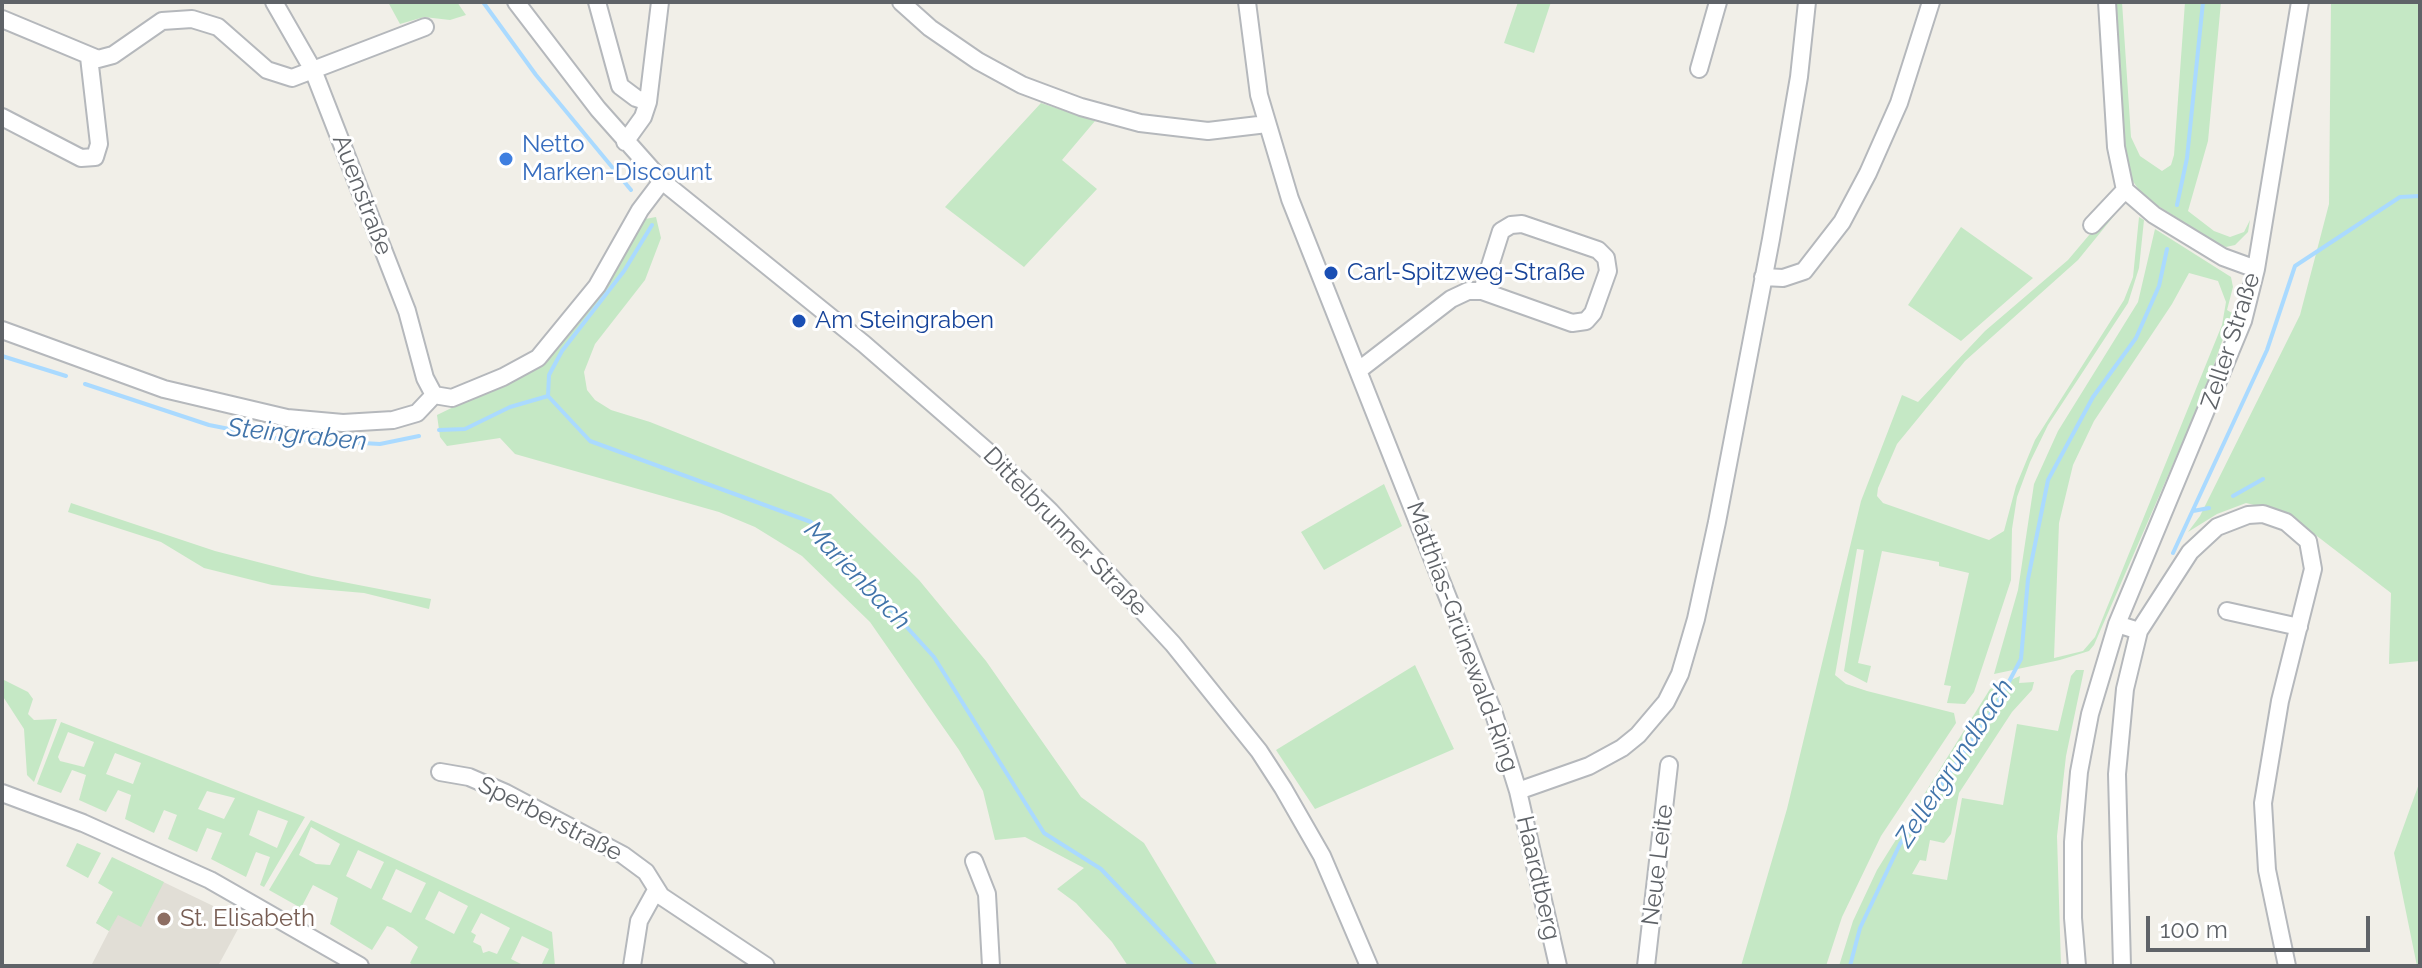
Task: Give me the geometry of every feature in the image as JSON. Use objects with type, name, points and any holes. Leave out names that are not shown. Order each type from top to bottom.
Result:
[{"type":"street","name":"Auenstraße","points":[[274,2],[313,70],[407,311],[425,378],[434,395]]},
{"type":"street","name":"Dittelbrunner Straße","points":[[516,2],[625,142],[662,181],[864,344],[994,457],[1050,511],[1173,644],[1259,751],[1290,799],[1339,892],[1369,966]]},
{"type":"street","points":[[597,2],[620,86],[636,98],[648,102]]},
{"type":"street","points":[[625,142],[643,117],[648,102],[660,2]]},
{"type":"street","points":[[901,2],[930,28],[978,61],[1022,85],[1081,107],[1140,123],[1208,131],[1267,124]]},
{"type":"street","name":"Matthias-Grünewald-Ring","points":[[1247,2],[1259,95],[1290,199],[1474,661],[1518,791],[1589,766],[1622,748],[1638,735],[1666,702],[1680,674],[1711,550],[1763,277],[1799,77],[1807,2]]},
{"type":"street","points":[[1699,69],[1718,2]]},
{"type":"street","points":[[1763,277],[1783,278],[1804,271],[1842,222],[1899,103],[1931,2]]},
{"type":"street","points":[[2107,2],[2116,147],[2125,190],[2154,215],[2223,257],[2256,269]]},
{"type":"street","name":"Zeller Straße","points":[[2077,966],[2072,880],[2075,808],[2090,714],[2117,624],[2228,364],[2256,269],[2300,2]]},
{"type":"street","points":[[2,19],[89,57],[113,55],[162,21],[192,19],[229,34],[275,74],[292,78],[425,27]]},
{"type":"street","points":[[2,117],[81,158],[95,157],[99,144],[89,57]]},
{"type":"street","points":[[2,330],[164,389],[287,418],[343,423],[393,420],[417,413],[434,395],[452,398],[503,377],[538,358],[597,286],[640,210],[662,181]]},
{"type":"street","points":[[2092,225],[2125,190]]},
{"type":"street","points":[[1359,370],[1451,299],[1468,291],[1482,291],[1572,323],[1586,321],[1593,313],[1608,271],[1606,258],[1598,250],[1522,224],[1511,225],[1501,231],[1482,291]]},
{"type":"street","points":[[2122,966],[2117,774],[2125,689],[2139,631],[2205,535],[2234,519],[2263,514],[2300,531],[2312,551],[2313,569],[2280,701],[2263,803],[2267,870],[2287,966]]},
{"type":"street","points":[[2227,611],[2299,627]]},
{"type":"street","points":[[2117,624],[2139,631]]},
{"type":"street","name":"Neue Leite","points":[[1646,966],[1669,765]]},
{"type":"street","name":"Sperberstraße","points":[[440,772],[469,777],[576,828],[639,866],[655,892],[766,966]]},
{"type":"street","name":"Haardtberg","points":[[1518,791],[1558,966]]},
{"type":"street","points":[[2,793],[83,823],[210,880],[360,966]]},
{"type":"street","points":[[974,861],[989,902],[991,966]]},
{"type":"street","points":[[632,966],[639,921],[655,892]]},
{"type":"shaded area","name":"St. Elisabeth","points":[[128,865],[232,915],[228,923],[238,929],[218,966],[91,966],[109,931],[96,923]]},
{"type":"green space","points":[[388,2],[457,2],[466,15],[450,20],[424,17],[400,24]]},
{"type":"green space","points":[[1518,2],[1551,2],[1534,53],[1504,43]]},
{"type":"green space","points":[[2115,2],[2122,2],[2131,137],[2140,156],[2162,171],[2171,165],[2174,155],[2185,2],[2221,2],[2208,141],[2188,211],[2214,231],[2230,237],[2244,232],[2250,220],[2248,232],[2235,245],[2226,247],[2215,242],[2144,197],[2132,180],[2122,132]]},
{"type":"green space","points":[[2331,2],[2420,2],[2420,661],[2389,664],[2391,593],[2287,513],[2246,503],[2217,514],[2188,532],[2200,516],[2300,315],[2329,204]]},
{"type":"green space","points":[[1041,103],[1095,121],[1062,160],[1097,189],[1024,267],[945,207]]},
{"type":"green space","points":[[2117,202],[2122,206],[2078,260],[1965,361],[1897,444],[1878,488],[1877,496],[1883,503],[1989,540],[2004,531],[2016,486],[2035,440],[2124,300],[2133,277],[2139,217],[2144,220],[2139,268],[2128,303],[2048,425],[2017,497],[2012,529],[2011,580],[1974,692],[1965,704],[1947,703],[1951,686],[1944,685],[1969,573],[1939,566],[1939,562],[1882,551],[1858,663],[1871,666],[1867,683],[1844,671],[1864,550],[1857,549],[1835,675],[1846,684],[1867,691],[1954,713],[1956,723],[1881,836],[1842,917],[1826,966],[1741,966],[1787,809],[1861,501],[1902,395],[1918,402],[1985,331],[2068,260]]},
{"type":"green space","points":[[656,217],[661,238],[645,280],[595,344],[584,372],[587,390],[595,400],[611,410],[650,422],[831,494],[919,580],[986,661],[1081,797],[1144,843],[1218,966],[1128,966],[1112,942],[1076,903],[1057,889],[1084,868],[1025,837],[995,840],[983,791],[959,750],[870,622],[802,556],[755,527],[719,512],[515,454],[500,438],[447,446],[440,437],[437,415],[546,362],[580,322],[645,219]]},
{"type":"green space","points":[[1961,227],[2033,278],[1961,341],[1908,305]]},
{"type":"green space","points":[[2155,229],[2231,277],[2233,287],[2227,310],[2232,313],[2204,393],[2094,645],[2089,651],[2060,660],[1994,674],[2018,590],[2034,484],[2058,431],[2138,302]],"holes":[[[2189,273],[2218,281],[2226,302],[2222,325],[2095,637],[2083,651],[2054,658],[2059,523],[2073,465],[2094,421],[2172,304]]]},
{"type":"green space","points":[[1384,484],[1402,526],[1324,570],[1301,532]]},
{"type":"green space","points":[[71,503],[215,551],[312,576],[431,599],[429,609],[364,593],[272,585],[204,568],[161,542],[68,512]]},
{"type":"green space","points":[[1415,665],[1454,749],[1315,809],[1276,750]]},
{"type":"green space","points":[[2076,670],[2084,670],[2066,756],[2057,836],[2061,966],[1839,966],[1853,921],[1877,870],[1990,689],[2020,676],[2019,683],[2034,682],[2032,690],[2012,712],[1959,793],[1951,834],[1944,843],[1930,840],[1926,861],[1920,860],[1912,874],[1947,880],[1962,798],[2003,805],[2017,724],[2058,731],[2071,676]]},
{"type":"green space","points":[[2,679],[28,692],[33,699],[28,714],[34,720],[57,719],[34,782],[27,775],[24,729],[2,695]]},
{"type":"green space","points":[[61,722],[305,817],[264,887],[260,885],[270,857],[256,852],[246,877],[211,859],[222,833],[207,828],[197,852],[168,839],[177,815],[164,810],[154,833],[125,819],[131,795],[118,790],[106,812],[79,800],[86,775],[72,770],[61,793],[37,784]],"holes":[[[68,732],[94,742],[84,767],[60,761],[58,757]],[[115,753],[141,763],[133,784],[106,774]],[[207,791],[235,798],[224,819],[198,809]],[[258,810],[288,821],[277,848],[249,835]]]},
{"type":"green space","points":[[2420,781],[2420,966],[2417,966],[2394,853]]},
{"type":"green space","points":[[311,820],[552,932],[555,966],[541,966],[549,949],[522,936],[511,959],[525,966],[415,966],[410,963],[418,947],[393,928],[387,926],[372,950],[330,924],[338,898],[313,885],[301,908],[269,890]],"holes":[[[311,827],[340,844],[330,865],[316,864],[299,855]],[[358,850],[384,862],[371,889],[346,876]],[[396,869],[426,883],[411,913],[382,899]],[[439,891],[468,906],[454,934],[425,919]],[[481,913],[510,928],[497,954],[489,951],[483,953],[481,946],[473,942],[476,935],[471,932]]]},
{"type":"green space","points":[[77,843],[101,853],[88,878],[66,866]]},
{"type":"green space","points":[[112,857],[164,882],[141,927],[118,915],[109,931],[96,923],[113,892],[98,883]]},
{"type":"waterway","name":"Marienbach","points":[[483,2],[536,75],[631,190]]},
{"type":"waterway","name":"Zellergrundbach","points":[[2177,205],[2187,158],[2203,2]]},
{"type":"waterway","points":[[2173,553],[2267,350],[2295,266],[2400,197],[2420,196]]},
{"type":"waterway","name":"Marienbach","points":[[652,225],[624,271],[562,351],[549,375],[548,396],[590,441],[811,522],[934,657],[1044,833],[1101,869],[1193,966]]},
{"type":"waterway","name":"Zellergrundbach","points":[[1850,966],[1860,928],[1900,844],[1996,706],[2021,659],[2028,579],[2048,480],[2093,397],[2136,338],[2159,286],[2167,249]]},
{"type":"waterway","name":"Steingraben","points":[[2,356],[66,376]]},
{"type":"waterway","name":"Steingraben","points":[[85,384],[209,425],[275,438],[380,444],[419,436]]},
{"type":"waterway","name":"Steingraben","points":[[439,430],[465,429],[510,407],[548,396]]},
{"type":"waterway","points":[[2233,496],[2263,479]]},
{"type":"waterway","points":[[2193,511],[2209,508]]},
{"type":"place","name":"Netto Marken-Discount","points":[[506,159]]},
{"type":"place","name":"Carl-Spitzweg-Straße","points":[[1331,273]]},
{"type":"place","name":"Am Steingraben","points":[[799,321]]},
{"type":"place","name":"St. Elisabeth","points":[[164,919]]}]
